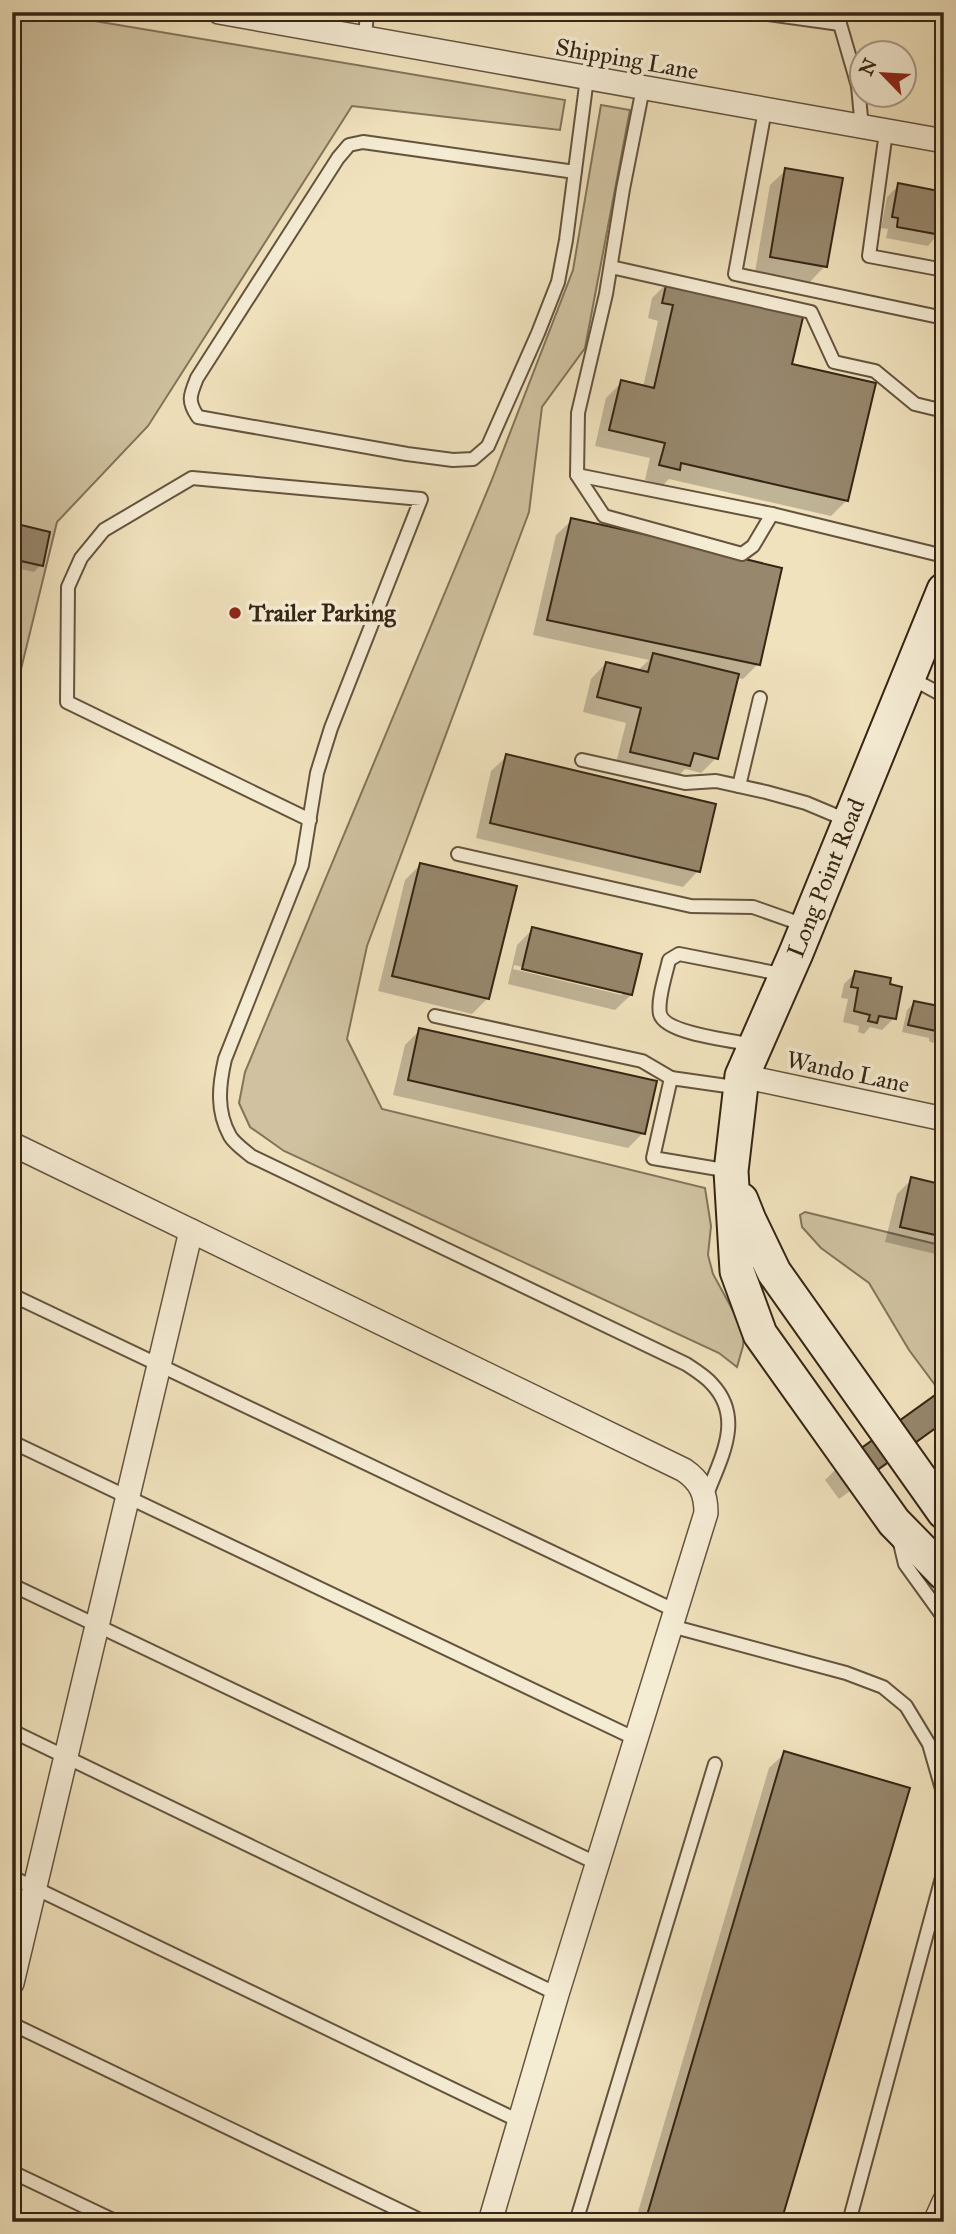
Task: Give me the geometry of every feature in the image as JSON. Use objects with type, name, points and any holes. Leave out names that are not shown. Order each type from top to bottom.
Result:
[{"type":"main road","name":"Long Point Road","points":[[944,590],[787,975],[755,1045],[742,1082],[731,1171],[737,1270],[760,1334],[894,1522],[944,1573]]},
{"type":"main road","points":[[731,1171],[749,1220],[774,1272],[944,1512]]},
{"type":"street","name":"Shipping Lane","points":[[219,12],[264,16],[365,38],[944,141]]},
{"type":"street","name":"Wando Lane","points":[[742,1082],[944,1119]]},
{"type":"street","points":[[12,1144],[684,1470],[697,1479],[706,1497],[706,1513],[557,1994],[490,2222]]},
{"type":"street","points":[[12,1983],[191,1231]]},
{"type":"street","points":[[935,2222],[944,2202]]},
{"type":"lane","points":[[365,38],[367,12]]},
{"type":"lane","points":[[754,12],[840,18],[858,86],[862,128]]},
{"type":"lane","points":[[575,172],[363,142],[349,145],[338,158],[197,378],[190,395],[192,409],[198,417],[407,454],[453,460],[473,459],[488,446],[558,282],[575,172],[587,78]]},
{"type":"lane","points":[[643,88],[611,267],[579,413],[577,475],[604,516],[741,554],[753,545],[772,514]]},
{"type":"lane","points":[[765,110],[735,274],[944,318]]},
{"type":"lane","points":[[886,132],[869,256],[944,270]]},
{"type":"lane","points":[[611,267],[811,312],[834,362],[875,371],[915,404],[944,411]]},
{"type":"lane","points":[[577,475],[772,514],[944,556]]},
{"type":"lane","points":[[310,820],[67,702],[68,587],[81,558],[104,530],[192,478],[421,499],[331,728],[317,773],[310,820],[302,865],[225,1059],[219,1096],[230,1137],[251,1156],[686,1364],[712,1383],[724,1400],[730,1421],[727,1439],[706,1497]]},
{"type":"lane","points":[[908,676],[944,696]]},
{"type":"lane","points":[[739,786],[760,698]]},
{"type":"lane","points":[[582,760],[685,783],[716,781],[739,786],[806,803],[850,821]]},
{"type":"lane","points":[[458,854],[691,906],[753,907],[807,926]]},
{"type":"lane","points":[[755,1045],[677,1030],[664,1022],[660,1016],[660,1007],[669,960],[679,954],[787,975]]},
{"type":"lane","points":[[435,1016],[642,1061],[671,1078],[742,1082]]},
{"type":"lane","points":[[671,1078],[653,1158],[731,1171]]},
{"type":"lane","points":[[12,1295],[674,1618],[883,1687],[906,1706],[929,1744],[944,1796]]},
{"type":"lane","points":[[12,1442],[636,1739]]},
{"type":"lane","points":[[894,1522],[905,1564],[944,1618]]},
{"type":"lane","points":[[12,1585],[598,1864]]},
{"type":"lane","points":[[12,1731],[557,1994]]},
{"type":"lane","points":[[576,2222],[715,1764]]},
{"type":"lane","points":[[849,2222],[944,1870]]},
{"type":"lane","points":[[12,1877],[519,2121]]},
{"type":"lane","points":[[12,2024],[424,2222]]},
{"type":"lane","points":[[12,2172],[117,2222]]},
{"type":"shaded area","points":[[12,12],[41,12],[565,100],[560,130],[352,106],[148,426],[57,522],[12,706]]},
{"type":"shaded area","points":[[601,105],[630,110],[585,348],[542,407],[529,512],[367,946],[347,1039],[382,1109],[705,1188],[711,1226],[708,1255],[713,1274],[744,1331],[737,1367],[719,1353],[284,1151],[250,1127],[239,1103],[245,1072],[491,482],[573,270]]},
{"type":"shaded area","points":[[805,1212],[944,1246],[944,1397],[909,1350],[869,1283],[821,1248],[802,1227],[800,1215]]},
{"type":"building","points":[[785,168],[843,178],[827,267],[770,257]]},
{"type":"building","points":[[898,183],[944,192],[941,235],[897,227],[898,218],[892,217]]},
{"type":"building","points":[[667,281],[804,313],[792,364],[876,383],[848,501],[681,463],[680,470],[659,465],[665,443],[609,430],[621,380],[654,388],[673,305],[662,303]]},
{"type":"building","points":[[571,518],[720,551],[782,568],[760,665],[547,620]]},
{"type":"building","points":[[17,524],[50,532],[43,566],[12,559],[12,544]]},
{"type":"building","points":[[653,653],[739,674],[718,759],[694,753],[690,766],[630,752],[641,708],[597,697],[606,662],[648,672]]},
{"type":"building","points":[[506,754],[716,804],[700,872],[490,823]]},
{"type":"building","points":[[420,863],[517,886],[489,999],[392,976]]},
{"type":"building","points":[[532,927],[642,954],[632,995],[522,969]]},
{"type":"building","points":[[855,971],[891,978],[890,984],[902,987],[896,1019],[879,1016],[877,1023],[868,1021],[870,1015],[854,1011],[858,988],[851,987]]},
{"type":"building","points":[[914,1001],[944,1007],[942,1036],[935,1034],[936,1031],[908,1025]]},
{"type":"building","points":[[419,1028],[657,1081],[645,1134],[408,1080]]},
{"type":"building","points":[[911,1177],[944,1185],[944,1237],[900,1227]]},
{"type":"building","points":[[938,1393],[944,1401],[944,1422],[851,1489],[835,1467]]},
{"type":"building","points":[[784,1751],[910,1788],[781,2222],[645,2222]]},
{"type":"place","name":"Trailer Parking","points":[[235,613]]}]
